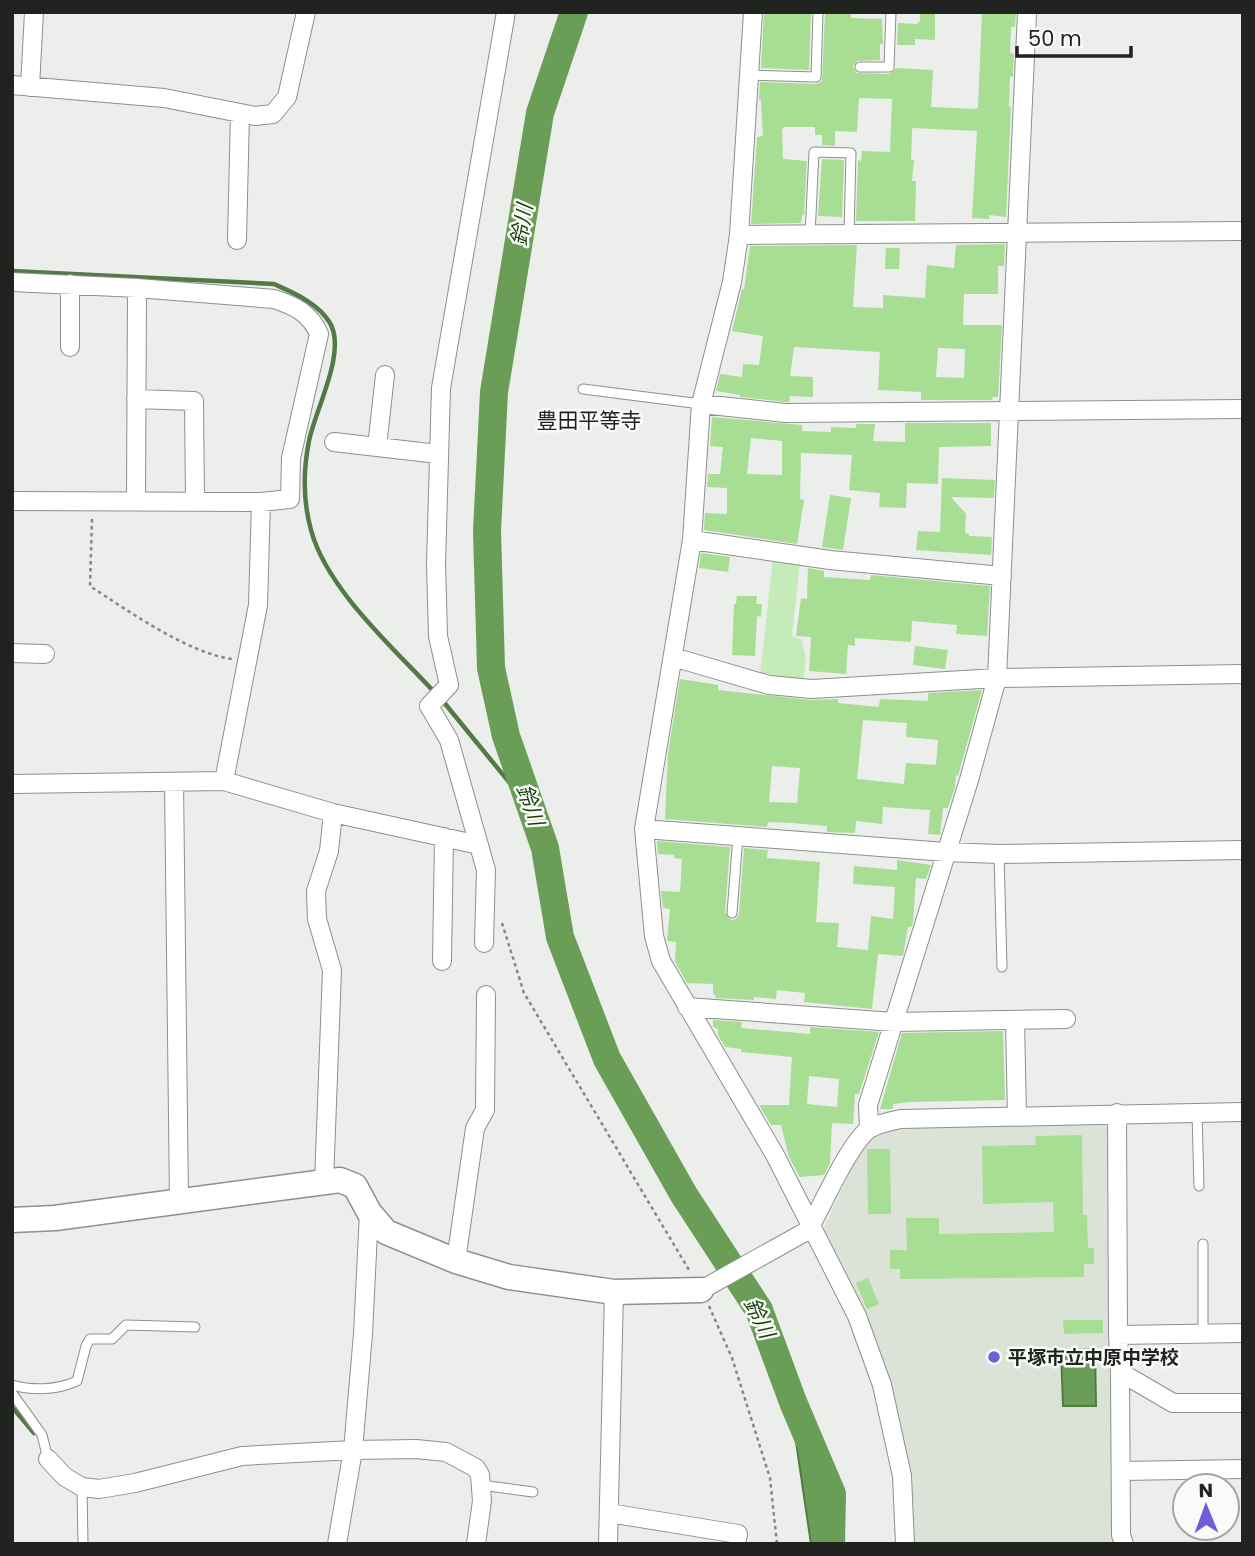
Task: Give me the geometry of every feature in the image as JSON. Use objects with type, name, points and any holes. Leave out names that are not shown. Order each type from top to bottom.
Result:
[{"type":"street","points":[[34,12],[21,86],[164,98],[254,116],[272,114],[287,97],[306,12]]},
{"type":"street","points":[[484,943],[486,870],[449,740],[429,706],[449,685],[438,636],[438,454],[441,388],[506,12]]},
{"type":"street","points":[[753,12],[739,235],[732,282],[701,404],[692,540],[644,829],[654,936],[662,961],[775,1155],[808,1229],[857,1316],[882,1385],[902,1476],[905,1544]]},
{"type":"street","points":[[869,1129],[868,1105],[969,780],[997,678],[1027,12]]},
{"type":"street","points":[[237,240],[240,113]]},
{"type":"street","points":[[739,235],[1243,231]]},
{"type":"street","points":[[12,282],[137,288],[274,299],[295,305],[313,321],[319,334],[290,458],[290,499],[261,502],[12,501]]},
{"type":"street","points":[[70,285],[71,347]]},
{"type":"street","points":[[136,501],[137,288]]},
{"type":"street","points":[[377,447],[385,375]]},
{"type":"street","points":[[136,400],[194,401],[195,502]]},
{"type":"street","points":[[701,404],[786,413],[1243,409]]},
{"type":"street","points":[[334,442],[438,454]]},
{"type":"street","points":[[224,781],[258,605],[261,502]]},
{"type":"street","points":[[692,540],[830,560],[1002,576]]},
{"type":"street","points":[[12,653],[45,654]]},
{"type":"street","points":[[673,657],[769,685],[812,689],[997,678],[1243,674]]},
{"type":"street","points":[[12,784],[224,781],[333,813],[479,845]]},
{"type":"street","points":[[174,782],[179,1202]]},
{"type":"street","points":[[324,1182],[332,970],[317,919],[316,891],[329,851],[333,813]]},
{"type":"street","points":[[644,829],[999,854],[1243,850]]},
{"type":"street","points":[[442,961],[444,837]]},
{"type":"street","points":[[456,1261],[475,1128],[485,1110],[486,995]]},
{"type":"street","points":[[687,1007],[894,1022],[1066,1019]]},
{"type":"street","points":[[1015,1020],[1017,1117]]},
{"type":"street","points":[[12,1220],[55,1218],[341,1180],[355,1186],[369,1212],[386,1233],[456,1261],[509,1277],[614,1292],[701,1290],[808,1229],[857,1142],[869,1129],[884,1123],[901,1119],[1243,1112]]},
{"type":"street","points":[[1117,1113],[1121,1535],[1124,1544]]},
{"type":"street","points":[[337,1544],[353,1450],[363,1334],[369,1212]]},
{"type":"street","points":[[608,1544],[614,1292]]},
{"type":"street","points":[[1118,1335],[1243,1333]]},
{"type":"street","points":[[1120,1372],[1173,1403],[1243,1403]]},
{"type":"street","points":[[48,1459],[65,1477],[82,1487],[99,1489],[135,1483],[242,1456],[353,1450],[416,1449],[446,1452],[476,1468],[481,1485],[476,1544]]},
{"type":"street","points":[[1121,1471],[1243,1469]]},
{"type":"street","points":[[609,1513],[738,1534],[736,1544]]},
{"type":"lane","points":[[749,75],[816,77],[818,12]]},
{"type":"lane","points":[[860,67],[889,67],[891,12]]},
{"type":"lane","points":[[810,235],[814,152],[850,153],[849,235]]},
{"type":"lane","points":[[583,389],[701,404]]},
{"type":"lane","points":[[732,913],[738,836]]},
{"type":"lane","points":[[999,854],[1002,967]]},
{"type":"lane","points":[[1197,1113],[1199,1186]]},
{"type":"lane","points":[[1203,1244],[1203,1334]]},
{"type":"lane","points":[[12,1385],[24,1388],[62,1388],[77,1381],[90,1339],[112,1339],[126,1325],[195,1327]]},
{"type":"lane","points":[[12,1393],[42,1435],[48,1459]]},
{"type":"lane","points":[[481,1485],[533,1492]]},
{"type":"lane","points":[[82,1487],[83,1544]]},
{"type":"path","points":[[92,502],[90,586],[125,610],[213,656],[247,661]]},
{"type":"path","points":[[501,919],[524,993],[701,1290],[732,1358],[770,1478],[778,1544]]},
{"type":"shaded area","points":[[773,558],[800,561],[792,636],[802,640],[806,660],[803,682],[760,675]]},
{"type":"shaded area","name":"平塚市立中原中学校","points":[[1103,1123],[1108,1128],[1113,1539],[1109,1542],[917,1544],[910,1536],[906,1468],[822,1232],[857,1155],[875,1135],[902,1125]]},
{"type":"shaded area","points":[[1095,1349],[1096,1406],[1063,1406],[1061,1350]]},
{"type":"shaded area","points":[[788,1387],[841,1544],[811,1544]]},
{"type":"building","points":[[764,12],[811,12],[809,70],[761,68]]},
{"type":"building","points":[[825,12],[851,12],[851,18],[882,19],[883,44],[880,44],[880,60],[857,61],[853,66],[856,73],[889,74],[896,68],[933,70],[931,107],[976,109],[982,12],[1016,13],[1015,27],[1011,27],[1010,53],[1014,54],[1013,77],[1010,76],[1006,217],[989,215],[989,219],[972,218],[977,131],[912,128],[912,181],[916,181],[915,221],[856,221],[858,160],[861,161],[862,151],[890,152],[892,99],[859,98],[857,132],[835,131],[835,146],[822,145],[822,135],[815,135],[815,127],[784,127],[783,159],[807,161],[804,215],[801,223],[751,224],[757,137],[763,136],[760,82],[816,84],[822,81]]},
{"type":"building","points":[[920,12],[935,12],[935,40],[915,39],[915,45],[897,45],[898,23],[917,24],[920,21]]},
{"type":"building","points":[[822,159],[844,160],[842,217],[818,216]]},
{"type":"building","points":[[1005,244],[1004,266],[998,266],[998,294],[964,294],[963,325],[1002,325],[998,397],[993,397],[992,400],[921,400],[921,392],[878,390],[880,352],[794,347],[790,376],[813,377],[813,397],[790,396],[787,402],[740,397],[716,391],[720,374],[742,377],[743,364],[759,365],[763,336],[732,331],[744,289],[750,246],[857,245],[853,307],[883,308],[883,295],[925,298],[927,265],[954,268],[956,245]],"holes":[[[938,348],[965,349],[964,378],[936,377]]]},
{"type":"building","points":[[886,248],[900,248],[899,269],[885,269]]},
{"type":"building","points":[[712,417],[802,425],[802,431],[831,432],[831,427],[856,428],[856,424],[875,424],[873,441],[905,442],[905,423],[991,423],[991,446],[939,447],[938,484],[907,483],[906,508],[879,507],[880,493],[849,490],[852,455],[801,453],[800,499],[804,500],[797,544],[704,530],[705,513],[727,514],[727,488],[707,487],[708,474],[720,474],[723,447],[710,446]],"holes":[[[751,438],[782,441],[782,475],[747,474]]]},
{"type":"building","points":[[942,478],[995,480],[994,498],[951,497],[966,514],[965,533],[969,536],[992,537],[991,555],[916,550],[918,531],[940,532]]},
{"type":"building","points":[[830,495],[851,498],[843,550],[822,547]]},
{"type":"building","points":[[701,553],[730,557],[728,572],[699,568]]},
{"type":"building","points":[[808,568],[824,571],[824,577],[870,580],[871,575],[990,586],[987,636],[956,634],[957,625],[912,621],[911,642],[855,638],[855,646],[848,645],[846,674],[809,671],[811,637],[796,636],[801,598],[807,599]]},
{"type":"building","points":[[737,596],[757,596],[756,604],[762,604],[761,617],[757,616],[755,656],[732,655],[734,604]]},
{"type":"building","points":[[915,646],[948,650],[945,669],[913,665]]},
{"type":"building","points":[[680,679],[718,685],[718,690],[811,700],[838,699],[838,703],[879,707],[880,699],[928,701],[928,693],[982,690],[958,776],[956,775],[955,787],[948,808],[943,808],[940,835],[928,834],[930,810],[883,807],[882,824],[856,821],[855,833],[827,832],[827,826],[792,823],[768,822],[767,827],[665,819],[668,753]],"holes":[[[863,720],[907,723],[906,737],[938,740],[936,765],[906,763],[904,784],[857,779]],[[772,766],[800,768],[797,803],[769,802]]]},
{"type":"building","points":[[657,841],[730,847],[725,912],[731,920],[736,919],[739,914],[744,848],[768,850],[767,858],[820,862],[816,922],[839,923],[837,947],[868,950],[871,916],[893,919],[895,887],[853,884],[854,866],[897,870],[897,860],[931,865],[926,879],[916,878],[913,922],[911,927],[908,927],[903,956],[878,954],[872,1009],[804,1002],[805,993],[777,990],[776,999],[715,998],[713,984],[687,983],[675,962],[676,942],[667,941],[670,909],[663,908],[661,891],[680,892],[682,859],[674,858],[674,855],[658,854]]},
{"type":"building","points":[[713,1020],[742,1022],[741,1028],[810,1034],[810,1027],[879,1032],[859,1094],[855,1094],[853,1124],[832,1123],[830,1163],[824,1175],[800,1177],[789,1157],[781,1125],[771,1125],[759,1105],[789,1105],[792,1057],[741,1052],[741,1049],[725,1047],[718,1035],[718,1029],[713,1027]],"holes":[[[809,1076],[839,1079],[837,1107],[807,1104]]]},
{"type":"building","points":[[1003,1031],[1005,1100],[910,1102],[893,1104],[893,1109],[880,1109],[902,1033]]},
{"type":"building","points":[[1082,1135],[1083,1215],[1087,1215],[1088,1248],[1094,1248],[1094,1264],[1084,1264],[1084,1277],[900,1279],[900,1269],[890,1269],[890,1250],[907,1250],[906,1218],[939,1218],[939,1234],[1054,1232],[1053,1202],[983,1204],[982,1146],[1036,1145],[1035,1136]]},
{"type":"building","points":[[867,1149],[890,1149],[891,1214],[868,1214]]},
{"type":"building","points":[[868,1278],[879,1304],[867,1309],[856,1283]]},
{"type":"building","points":[[1063,1320],[1103,1320],[1103,1333],[1064,1334]]},
{"type":"waterway","name":"鈴川","points":[[574,12],[540,113],[494,392],[487,531],[491,668],[506,736],[545,848],[560,937],[607,1059],[684,1195],[759,1310],[793,1402],[832,1494],[831,1544]]},
{"type":"waterway","points":[[12,271],[274,284],[305,299],[319,310],[330,323],[335,349],[307,452],[305,497],[311,530],[319,552],[347,596],[364,618],[436,694]]},
{"type":"waterway","points":[[442,700],[531,809]]},
{"type":"waterway","points":[[12,1407],[34,1433]]},
{"type":"place","name":"平塚市立中原中学校","points":[[994,1357]]},
{"type":"district","name":"豊田平等寺","points":[[589,421]]}]
